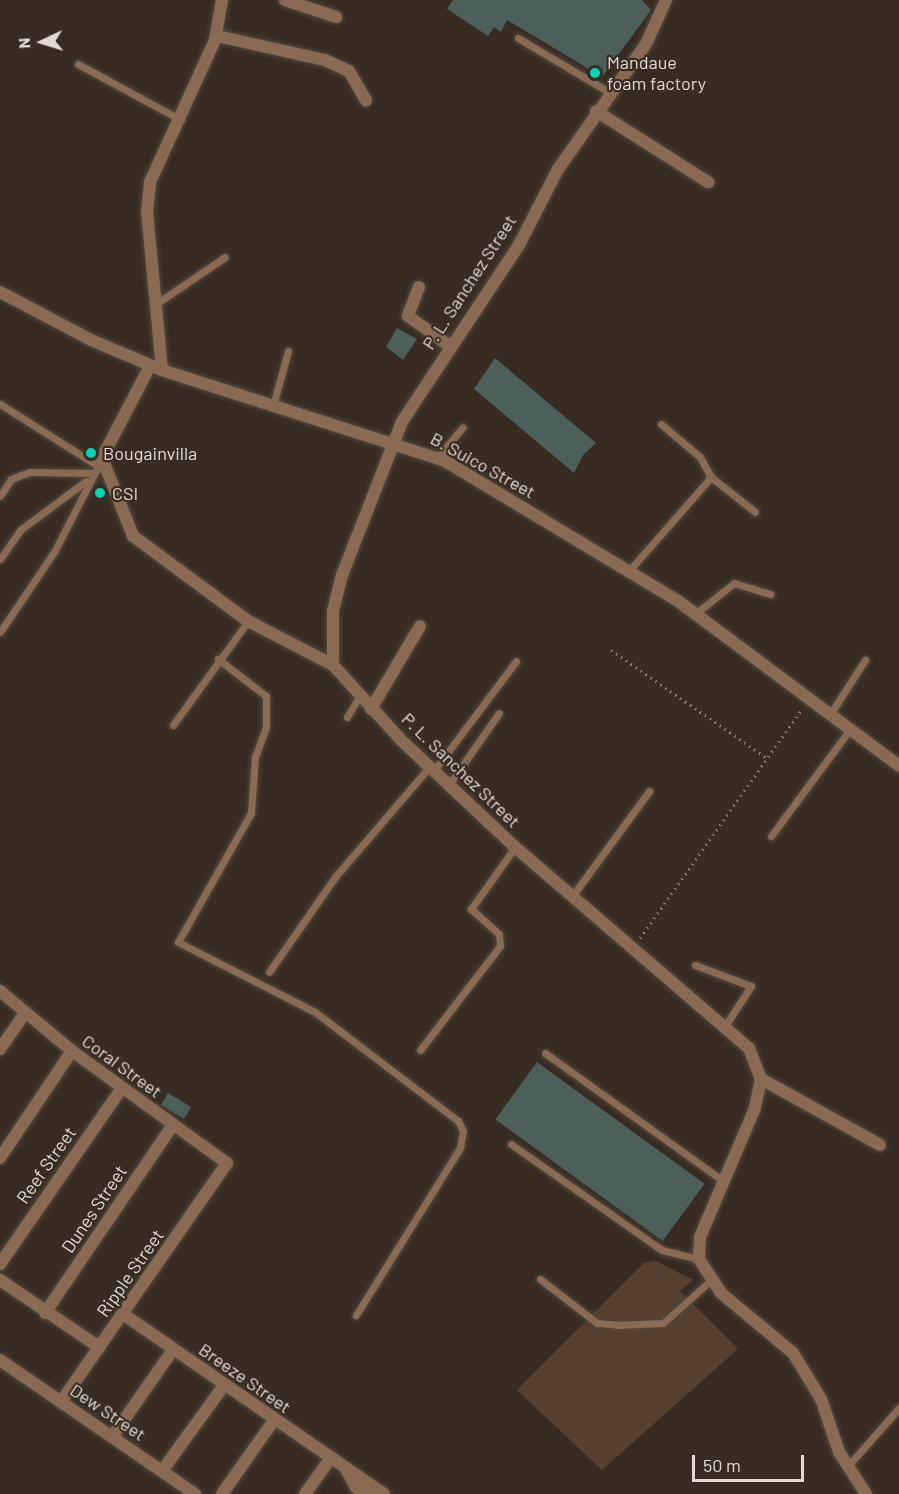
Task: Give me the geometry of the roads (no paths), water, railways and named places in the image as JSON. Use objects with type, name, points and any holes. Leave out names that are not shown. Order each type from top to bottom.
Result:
[{"type":"street","points":[[222,0],[217,36],[181,120],[150,182],[156,304],[156,368],[100,462],[133,536],[248,621],[333,665]]},
{"type":"street","points":[[285,0],[336,17]]},
{"type":"street","name":"P. L. Sanchez Street","points":[[666,0],[646,44],[596,111],[519,244],[448,345],[393,442],[333,611],[333,665],[359,698],[515,847],[634,946],[749,1048],[761,1079]]},
{"type":"street","points":[[217,36],[325,60],[349,71],[366,100]]},
{"type":"street","points":[[596,111],[708,182]]},
{"type":"street","points":[[418,287],[408,316],[448,345]]},
{"type":"street","name":"B. Suico Street","points":[[0,292],[156,368],[393,442],[437,458],[695,614],[809,699],[848,732],[899,766]]},
{"type":"street","points":[[371,709],[420,626]]},
{"type":"street","name":"Coral Street","points":[[0,991],[72,1051],[227,1163]]},
{"type":"street","points":[[0,1049],[25,1013]]},
{"type":"street","points":[[0,1158],[72,1051]]},
{"type":"street","points":[[866,1494],[835,1453],[822,1417],[793,1353],[710,1281],[699,1259],[700,1237],[722,1180],[755,1108],[761,1079],[880,1145]]},
{"type":"street","name":"Reef Street","points":[[0,1263],[122,1088]]},
{"type":"street","name":"Dunes Street","points":[[45,1313],[173,1125]]},
{"type":"street","name":"Ripple Street","points":[[61,1402],[227,1163]]},
{"type":"street","points":[[0,1280],[45,1313],[99,1347]]},
{"type":"street","name":"Breeze Street","points":[[123,1314],[330,1459],[384,1494]]},
{"type":"street","points":[[112,1437],[173,1350]]},
{"type":"street","name":"Dew Street","points":[[0,1360],[195,1494]]},
{"type":"street","points":[[162,1471],[225,1384]]},
{"type":"street","points":[[222,1494],[274,1420]]},
{"type":"street","points":[[305,1494],[330,1459]]},
{"type":"street","name":"Breeze Street","points":[[346,1469],[356,1488],[378,1494]]},
{"type":"lane","points":[[518,38],[609,92]]},
{"type":"lane","points":[[78,64],[181,120]]},
{"type":"lane","points":[[156,304],[225,257]]},
{"type":"lane","points":[[273,406],[288,351]]},
{"type":"lane","points":[[0,404],[100,462],[90,476],[54,552],[0,632]]},
{"type":"lane","points":[[662,424],[700,458],[711,477],[755,512]]},
{"type":"lane","points":[[437,458],[463,427]]},
{"type":"lane","points":[[0,496],[11,478],[29,472],[90,476]]},
{"type":"lane","points":[[0,559],[20,530],[90,476]]},
{"type":"lane","points":[[627,573],[711,477]]},
{"type":"lane","points":[[695,614],[734,583],[770,594]]},
{"type":"lane","points":[[173,725],[218,659],[248,621]]},
{"type":"lane","points":[[218,659],[266,696],[266,727],[255,757],[251,813],[178,942],[315,1012],[458,1121],[464,1131],[460,1148],[356,1315]]},
{"type":"lane","points":[[829,717],[865,660]]},
{"type":"lane","points":[[269,972],[335,877],[433,767],[516,662]]},
{"type":"lane","points":[[347,717],[359,698]]},
{"type":"lane","points":[[450,783],[499,713]]},
{"type":"lane","points":[[771,836],[848,732]]},
{"type":"lane","points":[[573,895],[649,791]]},
{"type":"lane","points":[[420,1050],[500,946],[499,934],[471,909],[515,847]]},
{"type":"lane","points":[[695,965],[751,986],[725,1026]]},
{"type":"lane","points":[[545,1053],[722,1180]]},
{"type":"lane","points":[[511,1144],[662,1250],[699,1259]]},
{"type":"lane","points":[[540,1279],[597,1323],[618,1325],[663,1323],[710,1281]]},
{"type":"lane","points":[[847,1467],[899,1408]]},
{"type":"place","name":"Mandaue foam factory","points":[[595,73]]},
{"type":"place","name":"Bougainvilla","points":[[91,453]]},
{"type":"place","name":"CSI","points":[[100,493]]}]
